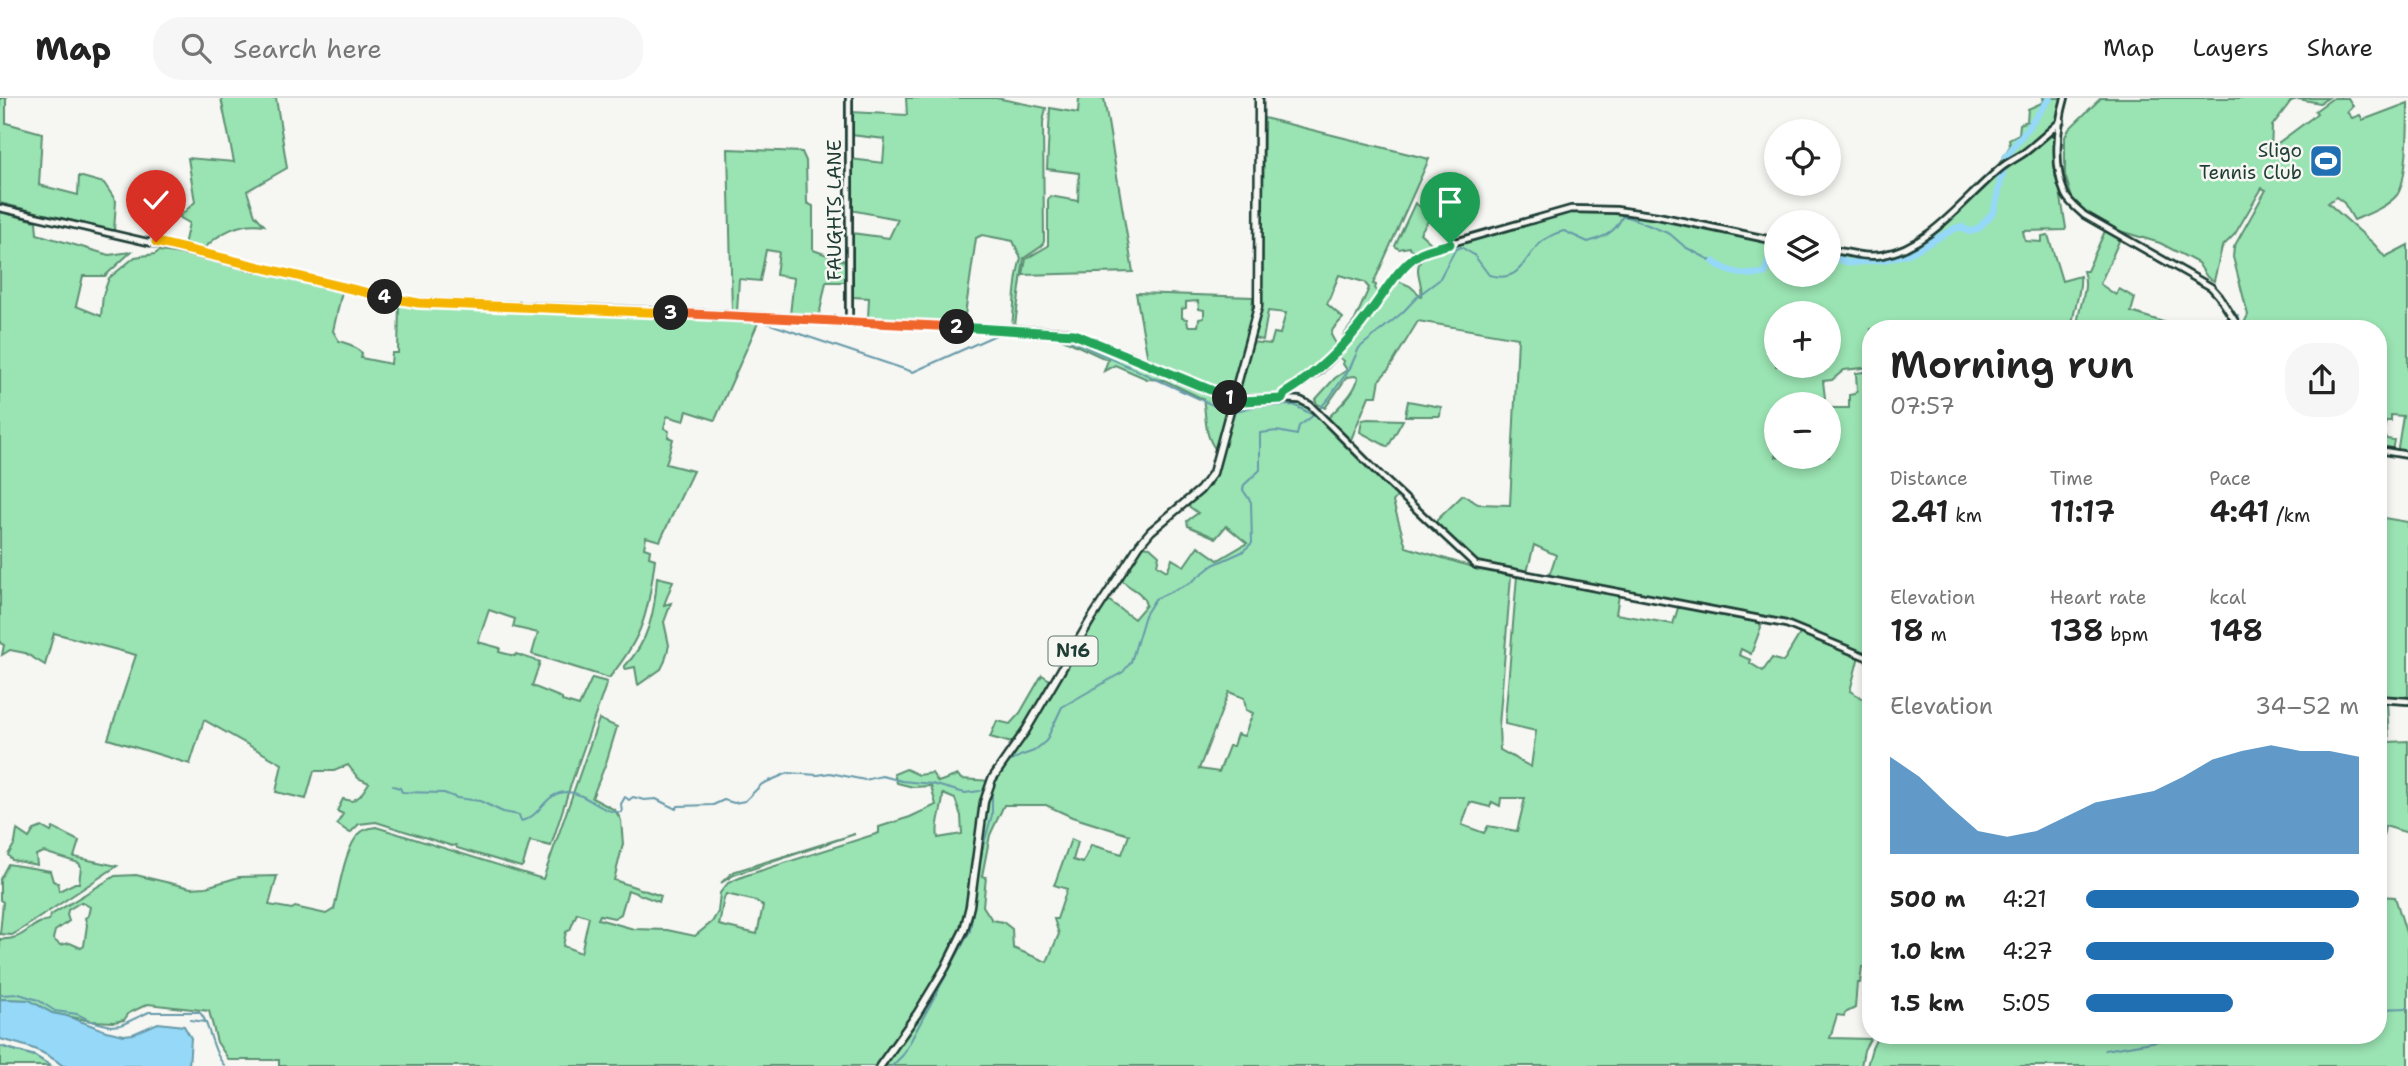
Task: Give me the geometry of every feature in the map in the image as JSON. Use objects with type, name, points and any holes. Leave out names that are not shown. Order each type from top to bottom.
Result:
[{"type":"highway","name":"N16","points":[[880,1066],[917,1014],[964,930],[970,906],[984,802],[992,779],[1026,730],[1090,621],[1140,544],[1208,481],[1216,464],[1258,307],[1259,98]]},
{"type":"street","name":"FAUGHTS LANE","points":[[849,98],[849,321]]},
{"type":"street","points":[[2065,98],[2059,147],[2060,176],[2071,202],[2084,215],[2210,287],[2234,320]]},
{"type":"street","points":[[1841,251],[1873,256],[1903,248],[1932,231],[2002,166],[2011,163],[2061,121]]},
{"type":"street","points":[[0,208],[408,302],[1067,332],[1233,400],[1300,400],[1314,409],[1476,565],[1786,624],[1862,655]]},
{"type":"street","points":[[1282,399],[1284,394],[1319,371],[1332,358],[1369,314],[1403,267],[1427,250],[1571,209],[1616,210],[1658,216],[1764,238]]},
{"type":"street","points":[[2387,452],[2408,455]]},
{"type":"street","points":[[2387,700],[2408,701]]},
{"type":"green space","points":[[0,98],[6,98],[6,123],[42,133],[39,185],[78,195],[79,176],[104,183],[116,201],[114,231],[0,203]]},
{"type":"green space","points":[[221,98],[276,98],[287,168],[247,191],[255,215],[264,225],[247,225],[230,230],[203,250],[184,245],[189,223],[179,217],[195,202],[188,158],[234,162]]},
{"type":"green space","points":[[906,98],[996,98],[1046,108],[1043,122],[1044,241],[1042,246],[1024,258],[1015,325],[1012,326],[1021,258],[1013,241],[982,235],[976,238],[964,322],[868,319],[869,298],[853,297],[851,233],[889,238],[898,219],[850,210],[850,159],[883,163],[885,139],[851,135],[851,112],[907,115]]},
{"type":"green space","points":[[1079,98],[1104,98],[1133,272],[1023,275],[1026,259],[1048,246],[1050,196],[1078,201],[1079,173],[1047,169],[1050,108],[1078,113]]},
{"type":"green space","points":[[2043,98],[2063,98],[2057,120],[2014,158],[1999,164],[2010,146],[2009,139],[2019,134],[2020,124],[2027,121],[2028,109],[2044,102]]},
{"type":"green space","points":[[2101,98],[2328,98],[2320,103],[2298,99],[2291,101],[2272,126],[2271,152],[2274,146],[2313,117],[2317,113],[2315,111],[2333,98],[2348,98],[2353,106],[2347,112],[2352,118],[2360,115],[2363,120],[2408,103],[2405,165],[2397,195],[2383,207],[2354,220],[2344,203],[2336,197],[2328,203],[2385,257],[2408,245],[2408,452],[2399,451],[2398,447],[2403,416],[2391,415],[2391,421],[2387,421],[2387,320],[2246,320],[2248,315],[2233,257],[2234,247],[2266,190],[2262,188],[2235,234],[2222,247],[2214,281],[2207,277],[2198,263],[2160,243],[2120,231],[2082,209],[2072,198],[2065,175],[2065,137],[2069,129]]},
{"type":"green space","points":[[1264,118],[1429,159],[1373,284],[1381,293],[1344,342],[1343,336],[1355,320],[1369,288],[1364,282],[1339,275],[1327,304],[1343,318],[1331,335],[1339,349],[1282,396],[1241,398],[1237,394],[1251,342],[1271,344],[1274,333],[1280,334],[1286,313],[1268,311],[1263,340],[1253,338],[1262,306]]},
{"type":"green space","points":[[2055,131],[2058,179],[2066,228],[2023,231],[2025,241],[2042,242],[2042,236],[2048,235],[2062,281],[2080,276],[2073,320],[1862,320],[1862,368],[1841,372],[1841,301],[1764,301],[1764,378],[1834,378],[1823,381],[1824,392],[1764,392],[1764,469],[1841,469],[1841,408],[1849,408],[1849,395],[1857,390],[1856,373],[1862,372],[1862,653],[1801,627],[1748,614],[1549,576],[1556,555],[1534,545],[1527,572],[1479,562],[1468,556],[1434,523],[1463,495],[1478,504],[1510,505],[1518,338],[1418,321],[1380,379],[1377,396],[1369,396],[1350,442],[1327,419],[1350,395],[1358,378],[1347,377],[1325,408],[1315,400],[1335,378],[1347,370],[1344,361],[1337,356],[1396,280],[1410,286],[1421,296],[1418,269],[1426,255],[1448,244],[1562,212],[1598,211],[1647,215],[1764,240],[1764,287],[1841,287],[1841,254],[1882,256],[1917,244],[1931,236],[1994,179]]},
{"type":"green space","points":[[728,149],[802,152],[806,161],[807,203],[813,206],[813,250],[845,261],[845,282],[826,282],[819,316],[790,315],[794,278],[776,275],[779,252],[766,250],[760,281],[739,279],[737,312],[732,312]]},
{"type":"green space","points":[[1415,203],[1432,215],[1420,233],[1433,245],[1415,254],[1409,247],[1399,249],[1395,246]]},
{"type":"green space","points":[[0,212],[36,221],[37,234],[109,255],[131,252],[105,276],[83,276],[76,306],[101,316],[103,295],[109,278],[135,257],[159,251],[182,254],[342,291],[333,331],[339,341],[362,353],[361,358],[391,364],[392,353],[398,353],[399,304],[758,323],[715,420],[687,411],[684,421],[667,416],[664,428],[669,431],[668,437],[673,439],[666,464],[693,471],[660,541],[646,537],[644,548],[650,550],[649,557],[655,559],[647,609],[630,649],[609,678],[532,654],[538,633],[513,627],[515,619],[489,610],[478,642],[500,648],[499,652],[540,662],[532,686],[579,706],[592,678],[607,682],[551,846],[530,841],[521,867],[376,822],[359,824],[350,833],[337,824],[343,814],[337,811],[343,799],[352,801],[360,796],[369,783],[358,778],[348,765],[334,771],[314,771],[306,799],[276,792],[282,764],[204,720],[190,764],[108,739],[136,655],[54,633],[45,665],[25,653],[10,650],[2,655]]},
{"type":"green space","points":[[2105,231],[2120,239],[2100,284],[2116,295],[2119,289],[2135,298],[2131,312],[2157,320],[2078,320],[2085,285],[2083,271],[2087,271]]},
{"type":"green space","points":[[1136,293],[1253,297],[1234,386],[1225,392],[1148,360]],"holes":[[[1198,301],[1199,309],[1204,310],[1204,318],[1199,319],[1198,326],[1188,326],[1187,319],[1182,318],[1182,309],[1186,308],[1186,302]]]},
{"type":"green space","points":[[1050,333],[1072,335],[1230,402],[1217,451],[1207,432],[1203,399],[1164,380],[1147,379],[1115,365],[1104,371],[1108,360]]},
{"type":"green space","points":[[1286,401],[1301,404],[1313,411],[1398,495],[1393,502],[1406,547],[1511,576],[1499,726],[1500,750],[1531,767],[1536,731],[1505,724],[1517,576],[1619,595],[1616,614],[1673,624],[1679,605],[1759,622],[1761,627],[1751,654],[1741,649],[1739,655],[1751,660],[1750,663],[1763,671],[1772,658],[1783,662],[1801,632],[1859,656],[1850,691],[1862,698],[1862,967],[1860,983],[1857,983],[1855,1008],[1844,1016],[1837,1015],[1830,1038],[1862,1039],[1862,1044],[1867,1044],[1861,1066],[279,1066],[279,1060],[229,1060],[217,1042],[209,1011],[148,1004],[129,1013],[124,1020],[91,1021],[52,1013],[29,1000],[0,999],[0,939],[16,937],[49,920],[51,915],[115,876],[136,875],[191,888],[206,887],[239,877],[277,876],[269,905],[326,914],[334,909],[346,858],[355,839],[363,831],[376,827],[543,879],[599,719],[617,727],[592,798],[615,810],[621,820],[623,844],[614,880],[661,896],[659,902],[628,890],[621,914],[614,918],[600,915],[598,919],[634,929],[667,930],[695,936],[712,922],[718,912],[720,893],[728,883],[879,833],[879,827],[936,805],[931,786],[913,787],[897,783],[894,774],[906,769],[919,775],[932,773],[938,782],[958,775],[961,779],[992,781],[1046,703],[1084,635],[1108,600],[1134,619],[1146,605],[1142,596],[1120,578],[1141,546],[1150,547],[1159,555],[1157,565],[1167,571],[1172,559],[1184,566],[1198,546],[1218,560],[1247,543],[1226,526],[1216,538],[1188,526],[1187,521],[1198,513],[1187,505],[1211,485],[1218,470],[1235,402]],"holes":[[[1229,692],[1244,698],[1246,710],[1253,713],[1244,736],[1237,734],[1233,746],[1229,746],[1219,772],[1199,769]],[[943,794],[955,799],[961,816],[962,834],[938,838]],[[1501,798],[1525,798],[1517,831],[1488,826],[1484,833],[1462,825],[1470,802],[1490,807],[1492,802],[1500,806]],[[1004,805],[1046,805],[1072,817],[1129,835],[1122,854],[1091,845],[1083,863],[1073,860],[1078,842],[1071,839],[1054,885],[1067,889],[1057,919],[1054,919],[1059,934],[1047,962],[1013,948],[1012,929],[1003,922],[992,920],[983,906],[986,877],[982,876],[990,835]],[[726,894],[756,901],[763,906],[757,934],[719,925]],[[81,902],[90,907],[85,918],[87,925],[84,946],[81,948],[70,943],[60,945],[53,939],[55,931],[69,921],[68,910]],[[577,913],[589,917],[581,953],[563,946],[566,932],[570,930]]]},
{"type":"green space","points":[[1408,401],[1441,407],[1440,416],[1405,416]]},
{"type":"green space","points":[[1362,420],[1403,420],[1388,447],[1360,432]]},
{"type":"green space","points":[[2387,439],[2394,440],[2392,451],[2387,449]]},
{"type":"green space","points":[[2387,518],[2408,522],[2408,698],[2387,697]]},
{"type":"green space","points":[[657,577],[673,581],[664,605],[671,603],[664,622],[669,645],[661,669],[638,685],[635,667],[624,667],[645,637],[655,602]]},
{"type":"green space","points":[[1042,675],[1050,680],[1026,725],[1012,743],[990,737],[997,721],[1010,724],[1020,713]]},
{"type":"green space","points":[[2387,702],[2389,742],[2408,741],[2408,833],[2387,827]]},
{"type":"green space","points":[[42,827],[51,832],[53,828],[79,841],[74,857],[117,866],[19,931],[12,935],[0,934],[3,902],[0,900],[0,879],[8,864],[50,871],[53,881],[58,883],[59,891],[79,883],[79,863],[44,852],[36,855],[37,865],[12,860],[8,855],[15,843],[17,830],[29,838],[34,830]]},
{"type":"green space","points":[[855,834],[734,875],[721,883],[733,872]]},
{"type":"green space","points":[[2387,897],[2395,897],[2408,939],[2408,1066],[1867,1066],[1874,1044],[2387,1044]]},
{"type":"green space","points":[[0,1046],[35,1056],[51,1066],[0,1066]]},
{"type":"water","points":[[0,999],[29,1000],[52,1013],[124,1035],[158,1023],[184,1026],[191,1038],[189,1066],[63,1066],[41,1052],[0,1039]]},
{"type":"waterway","points":[[1841,260],[1850,263],[1887,259],[1910,253],[1956,228],[1962,227],[1969,232],[1979,228],[1994,211],[2006,157],[2050,98]]},
{"type":"waterway","points":[[1000,772],[1008,763],[1034,751],[1046,741],[1062,707],[1123,672],[1131,662],[1145,615],[1155,599],[1190,583],[1213,565],[1242,552],[1252,543],[1251,502],[1243,490],[1244,485],[1260,470],[1260,433],[1277,431],[1297,435],[1299,426],[1314,415],[1329,398],[1350,368],[1359,348],[1439,280],[1455,250],[1461,247],[1474,255],[1489,275],[1509,276],[1521,267],[1536,247],[1553,235],[1564,231],[1588,242],[1608,234],[1622,217],[1628,217],[1670,234],[1685,247],[1714,262]]},
{"type":"waterway","points":[[1714,262],[1738,273],[1764,273]]},
{"type":"waterway","points":[[2236,319],[2238,315]]},
{"type":"waterway","points":[[713,319],[764,322],[913,372],[998,334],[1064,337],[1226,411]]},
{"type":"waterway","points":[[1232,412],[1256,406],[1294,405],[1313,415]]},
{"type":"waterway","points":[[393,786],[400,788],[402,792],[444,793],[480,801],[503,812],[519,815],[521,821],[528,819],[552,796],[559,793],[574,793],[615,812],[622,812],[621,804],[625,797],[629,800],[633,797],[656,799],[676,809],[678,806],[713,805],[724,800],[734,803],[745,801],[762,784],[788,773],[830,773],[865,780],[882,776],[932,784],[965,793],[980,791]]},
{"type":"waterway","points":[[892,1066],[903,1055],[970,931],[982,850],[992,815],[995,780]]},
{"type":"waterway","points":[[0,995],[19,994],[38,1000],[55,1011],[77,1014],[111,1026],[121,1025],[149,1012],[199,1012],[225,1066]]},
{"type":"waterway","points":[[2387,1009],[2408,1008]]},
{"type":"waterway","points":[[190,1020],[206,1022]]},
{"type":"waterway","points":[[2105,1050],[2140,1044]]},
{"type":"waterway","points":[[0,1046],[35,1056],[51,1066]]},
{"type":"place","name":"Sligo Tennis Club","points":[[2326,161]]},
{"type":"route","points":[[156,242],[408,302],[632,310],[1067,332],[1133,357],[1216,394],[1243,401],[1282,399],[1284,394],[1319,371],[1346,343],[1403,267],[1427,250],[1450,244]]}]
